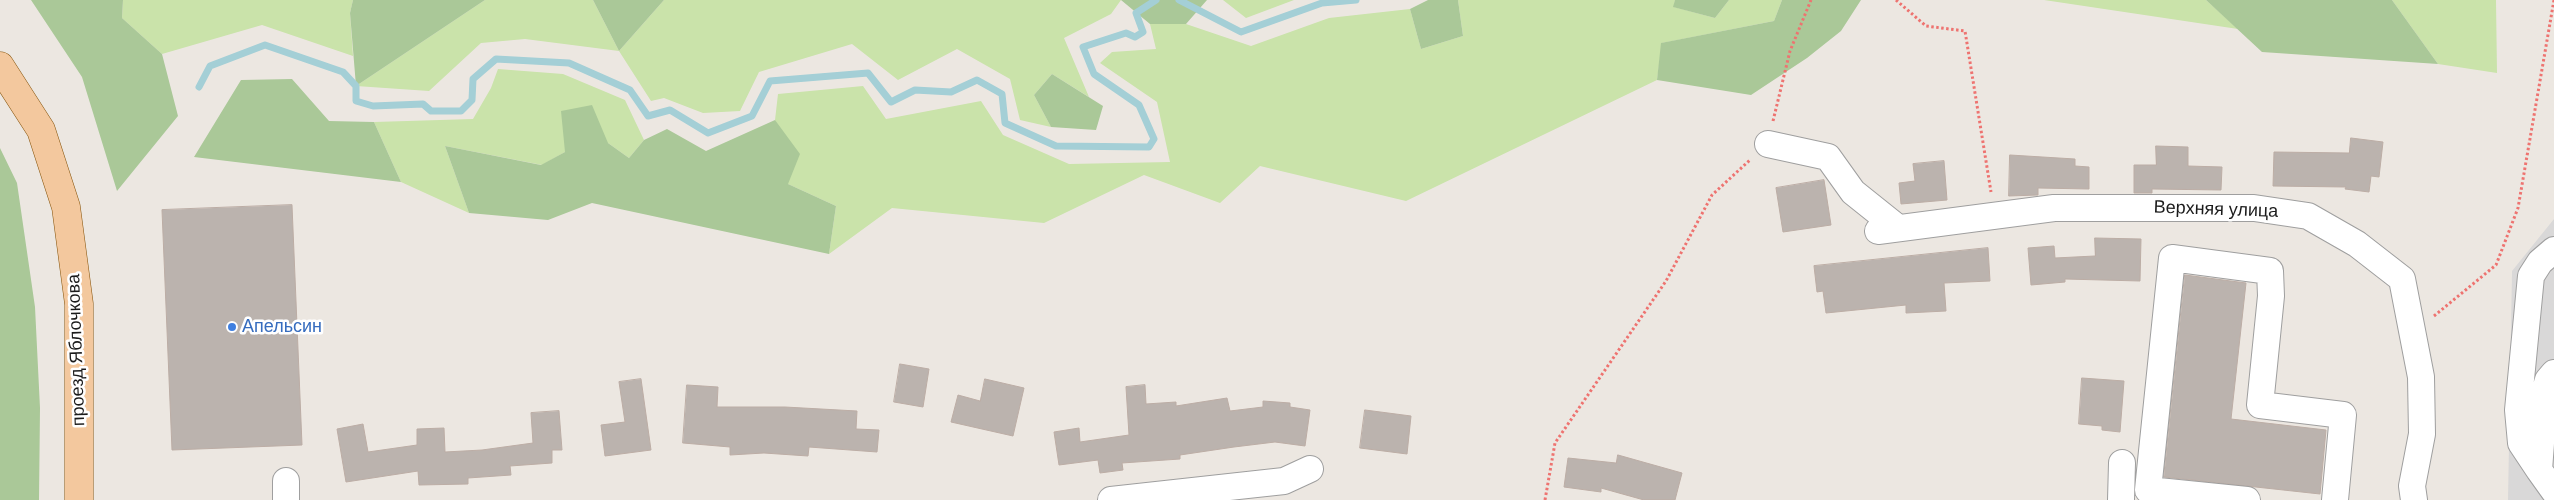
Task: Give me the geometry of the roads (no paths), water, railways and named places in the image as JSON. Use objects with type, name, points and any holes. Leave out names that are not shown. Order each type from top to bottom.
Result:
[{"type":"main road","name":"проезд Яблочкова","points":[[0,66],[41,130],[66,208],[79,304],[78,500]]},
{"type":"street","name":"Верхняя улица","points":[[1768,144],[1828,157],[1853,192],[1888,229],[2054,208],[2254,208],[2308,216],[2356,244],[2402,279],[2421,377],[2422,434],[2412,486],[2414,500]]},
{"type":"street","points":[[2554,250],[2540,262],[2531,276],[2518,410],[2521,443],[2554,491]]},
{"type":"street","points":[[2248,500],[2148,490],[2172,258],[2270,271],[2271,296],[2260,405],[2343,415],[2335,500]]},
{"type":"street","points":[[2539,470],[2545,390],[2548,380],[2554,373]]},
{"type":"street","points":[[2121,500],[2122,463]]},
{"type":"street","points":[[1112,500],[1284,481],[1310,469]]},
{"type":"waterway","points":[[199,87],[210,66],[265,45],[343,72],[356,86],[356,101],[373,106],[423,104],[431,111],[461,111],[472,100],[473,79],[496,59],[569,63],[630,90],[648,116],[670,110],[708,133],[752,116],[770,81],[868,73],[891,102],[915,90],[951,92],[977,80],[1002,94],[1005,123],[1056,146],[1149,147],[1154,139],[1139,105],[1094,74],[1083,47],[1126,33],[1135,37],[1143,32],[1136,13],[1156,0]]},
{"type":"waterway","points":[[1179,0],[1241,32],[1322,3],[1356,0]]},
{"type":"place","name":"Апельсин","points":[[232,327]]}]
